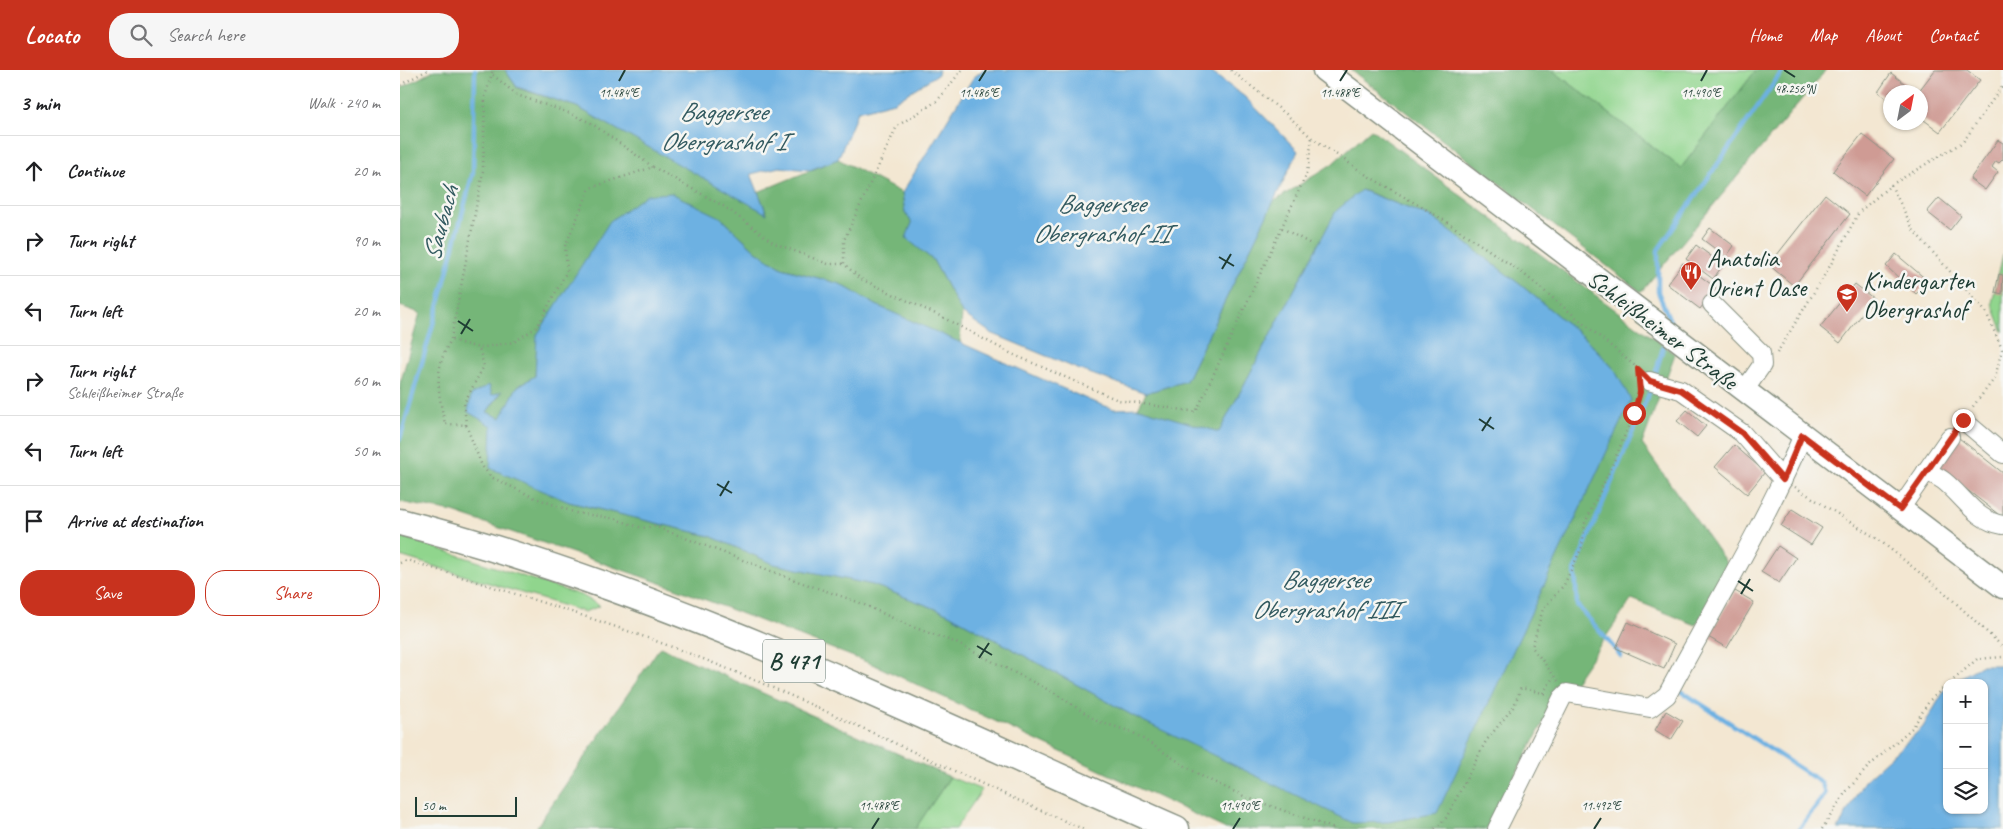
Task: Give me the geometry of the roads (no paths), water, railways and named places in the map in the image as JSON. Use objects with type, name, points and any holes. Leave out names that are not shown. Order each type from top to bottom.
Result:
[{"type":"highway","name":"B 471","points":[[400,522],[562,570],[686,616],[866,692],[1176,829]]},
{"type":"main road","name":"Schleißheimer Straße","points":[[1324,70],[2003,587]]},
{"type":"street","points":[[1712,304],[1761,354],[1762,365],[1744,391]]},
{"type":"street","points":[[1642,378],[1681,390],[1742,433],[1783,480]]},
{"type":"street","points":[[1963,420],[2003,454]]},
{"type":"street","points":[[1497,829],[1565,695],[1650,708],[1668,695],[1783,480],[1802,435]]},
{"type":"street","points":[[1900,509],[1950,437]]},
{"type":"street","points":[[1926,471],[1943,480],[1969,507],[1986,520],[2003,525]]},
{"type":"water","name":"Baggersee Obergrashof I","points":[[505,70],[939,70],[938,74],[894,102],[858,111],[838,159],[810,170],[779,167],[751,174],[767,214],[577,107],[517,87]]},
{"type":"water","name":"Baggersee Obergrashof II","points":[[983,70],[1208,70],[1245,97],[1298,151],[1186,381],[1146,393],[1080,370],[991,333],[962,313],[933,260],[906,238],[912,223],[905,212],[902,193],[973,78]]},
{"type":"water","name":"Baggersee Obergrashof III","points":[[1361,190],[1433,218],[1522,286],[1588,341],[1614,369],[1631,400],[1437,813],[1389,822],[1353,823],[1139,719],[947,613],[873,585],[774,564],[710,536],[569,502],[490,468],[492,426],[468,412],[471,395],[489,385],[492,395],[502,391],[487,412],[501,418],[517,387],[535,376],[537,335],[610,221],[646,195],[671,193],[720,217],[756,251],[782,268],[840,284],[876,305],[1091,401],[1114,409],[1139,408],[1219,432],[1336,211]]},
{"type":"water","points":[[1982,665],[2003,665],[2003,829],[1838,829],[1864,781],[1923,727],[1943,693],[1943,814],[1988,814],[1988,679],[1958,679]]},
{"type":"waterway","name":"Saubach","points":[[400,439],[440,300],[473,172],[475,70]]},
{"type":"waterway","points":[[1671,323],[1658,292],[1658,250],[1783,70]]},
{"type":"waterway","points":[[1656,371],[1664,345]]},
{"type":"waterway","points":[[1621,656],[1577,605],[1575,569],[1650,391]]},
{"type":"waterway","points":[[1681,691],[1822,783],[1825,794],[1799,829]]},
{"type":"place","name":"Anatolia Orient Oase","points":[[1691,291]]},
{"type":"place","name":"Kindergarten Obergrashof","points":[[1847,313]]}]
